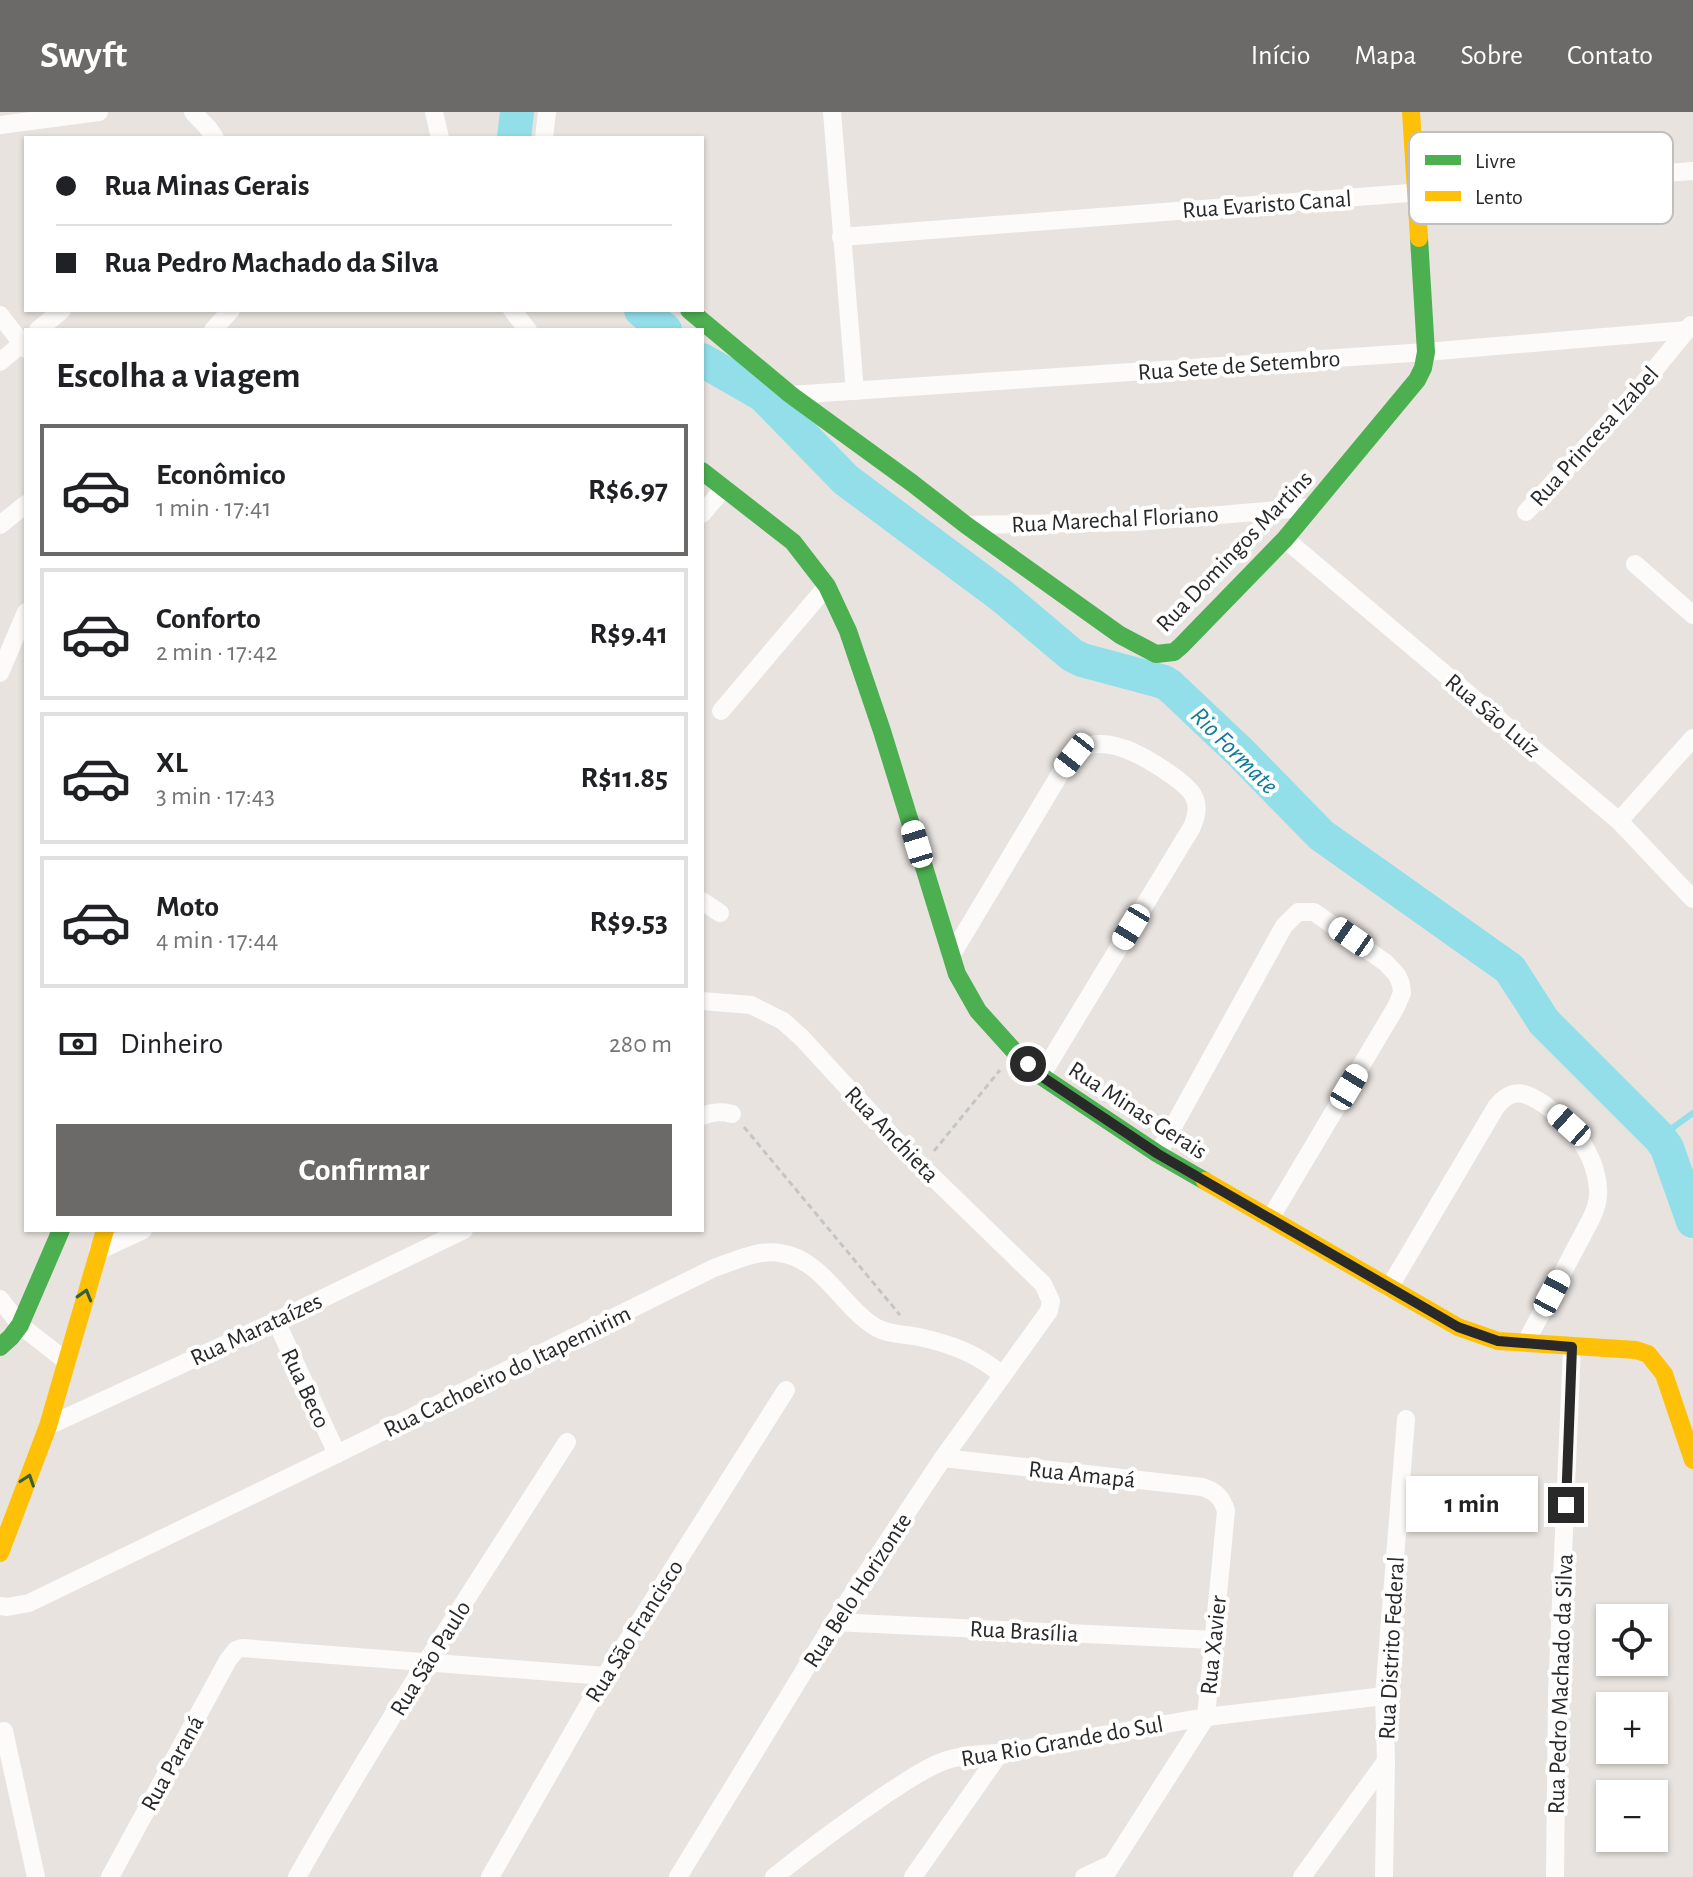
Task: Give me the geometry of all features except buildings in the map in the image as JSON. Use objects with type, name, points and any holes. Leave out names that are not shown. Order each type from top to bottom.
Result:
[{"type":"street","points":[[0,125],[99,112]]},
{"type":"street","points":[[193,112],[214,136]]},
{"type":"street","points":[[434,112],[440,136]]},
{"type":"street","points":[[544,136],[547,112]]},
{"type":"street","points":[[832,112],[855,391]]},
{"type":"street","name":"Rua Domingos Martins","points":[[1411,112],[1412,132]]},
{"type":"street","name":"Rua Evaristo Canal","points":[[1673,173],[1693,171]]},
{"type":"street","name":"Rua Evaristo Canal","points":[[841,237],[1409,193]]},
{"type":"street","name":"Rua Domingos Martins","points":[[691,312],[791,395],[966,525],[1120,635],[1156,654],[1165,654],[1181,646],[1285,539],[1417,380],[1426,352],[1418,224]]},
{"type":"street","points":[[40,328],[60,312]]},
{"type":"street","points":[[215,328],[229,312]]},
{"type":"street","points":[[514,312],[526,328]]},
{"type":"street","points":[[0,315],[24,343]]},
{"type":"street","name":"Rua Sete de Setembro","points":[[791,395],[1426,352],[1690,326]]},
{"type":"street","name":"Rua Princesa Izabel","points":[[1526,512],[1633,396],[1690,326]]},
{"type":"street","points":[[0,362],[24,345]]},
{"type":"street","name":"Rua Minas Gerais","points":[[704,473],[793,542],[827,586],[848,631],[882,731],[951,956],[978,1011],[1015,1052],[1041,1076],[1158,1154],[1458,1327],[1498,1341],[1636,1350],[1648,1354],[1664,1374],[1689,1430]]},
{"type":"street","points":[[704,512],[724,488]]},
{"type":"street","points":[[0,525],[24,506]]},
{"type":"street","name":"Rua Marechal Floriano","points":[[966,525],[1137,522],[1312,507]]},
{"type":"street","name":"Rua São Luiz","points":[[1285,539],[1619,821],[1693,899]]},
{"type":"street","points":[[1635,564],[1693,615]]},
{"type":"street","points":[[721,711],[827,586]]},
{"type":"street","points":[[0,673],[24,617]]},
{"type":"street","points":[[1619,821],[1693,738]]},
{"type":"street","points":[[951,956],[1063,769],[1074,755],[1088,745],[1124,748],[1185,783],[1194,795],[1197,806],[1192,827],[1041,1076]]},
{"type":"street","points":[[704,902],[720,913]]},
{"type":"street","points":[[1158,1154],[1284,926],[1298,912],[1314,912],[1386,963],[1401,984],[1402,993],[1270,1219]]},
{"type":"street","name":"Rua Anchieta","points":[[704,1001],[751,1005],[783,1021],[802,1038],[903,1148],[1043,1284],[1051,1301],[1049,1311]]},
{"type":"street","points":[[1389,1288],[1502,1099],[1511,1093],[1521,1092],[1532,1096],[1569,1125],[1585,1148],[1599,1189],[1598,1203],[1591,1219],[1526,1342]]},
{"type":"street","points":[[704,1115],[722,1111],[732,1114]]},
{"type":"street","points":[[0,1347],[20,1325],[60,1232]]},
{"type":"street","points":[[0,1553],[48,1426],[104,1232]]},
{"type":"street","points":[[98,1251],[139,1232]]},
{"type":"street","name":"Rua Marataízes","points":[[48,1426],[460,1232]]},
{"type":"street","name":"Rua Cachoeiro do Itapemirim","points":[[0,1606],[29,1603],[714,1268],[750,1255],[769,1252],[790,1255],[820,1275],[863,1319],[880,1330],[918,1336],[970,1352],[1002,1375]]},
{"type":"street","points":[[0,1299],[20,1325],[66,1361]]},
{"type":"street","name":"Rua Belo Horizonte","points":[[678,1877],[834,1622],[943,1458],[1049,1311]]},
{"type":"street","name":"Rua Beco","points":[[276,1321],[337,1454]]},
{"type":"street","name":"Rua Pedro Machado da Silva","points":[[1555,1877],[1557,1694],[1572,1347]]},
{"type":"street","name":"Rua São Francisco","points":[[490,1877],[605,1676],[786,1390]]},
{"type":"street","name":"Rua Distrito Federal","points":[[1384,1877],[1384,1696],[1406,1419]]},
{"type":"street","points":[[1689,1430],[1693,1460]]},
{"type":"street","name":"Rua São Paulo","points":[[297,1877],[427,1662],[567,1442]]},
{"type":"street","name":"Rua Amapá","points":[[943,1458],[1202,1487],[1219,1496]]},
{"type":"street","name":"Rua Xavier","points":[[1084,1877],[1108,1870],[1206,1717],[1226,1511],[1219,1496]]},
{"type":"street","name":"Rua Brasília","points":[[834,1622],[1214,1640]]},
{"type":"street","name":"Rua Paraná","points":[[110,1877],[236,1650],[247,1647],[427,1662]]},
{"type":"street","points":[[427,1662],[605,1676]]},
{"type":"street","name":"Rua Rio Grande do Sul","points":[[774,1877],[869,1805],[938,1763],[972,1754],[1000,1753],[1206,1717],[1384,1696]]},
{"type":"street","points":[[4,1731],[36,1877]]},
{"type":"street","points":[[913,1877],[1000,1753]]},
{"type":"street","points":[[1302,1877],[1386,1761]]},
{"type":"path","points":[[921,1166],[1015,1052]]},
{"type":"path","points":[[732,1114],[918,1336]]},
{"type":"waterway","name":"Rio Formate","points":[[514,136],[517,112]]},
{"type":"waterway","name":"Rio Formate","points":[[643,312],[663,328]]},
{"type":"waterway","name":"Rio Formate","points":[[704,361],[763,395],[846,480],[1002,596],[1072,655],[1170,686],[1321,835],[1510,969],[1544,1022],[1660,1138],[1667,1148],[1693,1221]]},
{"type":"waterway","points":[[1660,1137],[1693,1113]]},
{"type":"traffic: fast","points":[[691,312],[791,395],[966,525],[1120,635],[1156,654],[1174,652],[1181,646],[1285,539],[1417,380],[1426,352],[1419,238]]},
{"type":"traffic: fast","points":[[704,473],[793,542],[827,586],[848,631],[882,731],[957,974],[978,1011],[1041,1076],[1158,1154],[1205,1181]]},
{"type":"traffic: fast","points":[[0,1347],[20,1325],[60,1232]]},
{"type":"traffic: slow","points":[[1411,112],[1412,132]]},
{"type":"traffic: slow","points":[[1418,224],[1419,238]]},
{"type":"traffic: slow","points":[[1205,1181],[1458,1327],[1498,1341],[1636,1350],[1648,1354],[1664,1374],[1693,1460]]},
{"type":"traffic: slow","points":[[0,1553],[48,1426],[104,1232]]},
{"type":"route","points":[[1028,1064],[1041,1076],[1158,1154],[1458,1327],[1498,1341],[1572,1347],[1566,1505]]}]
